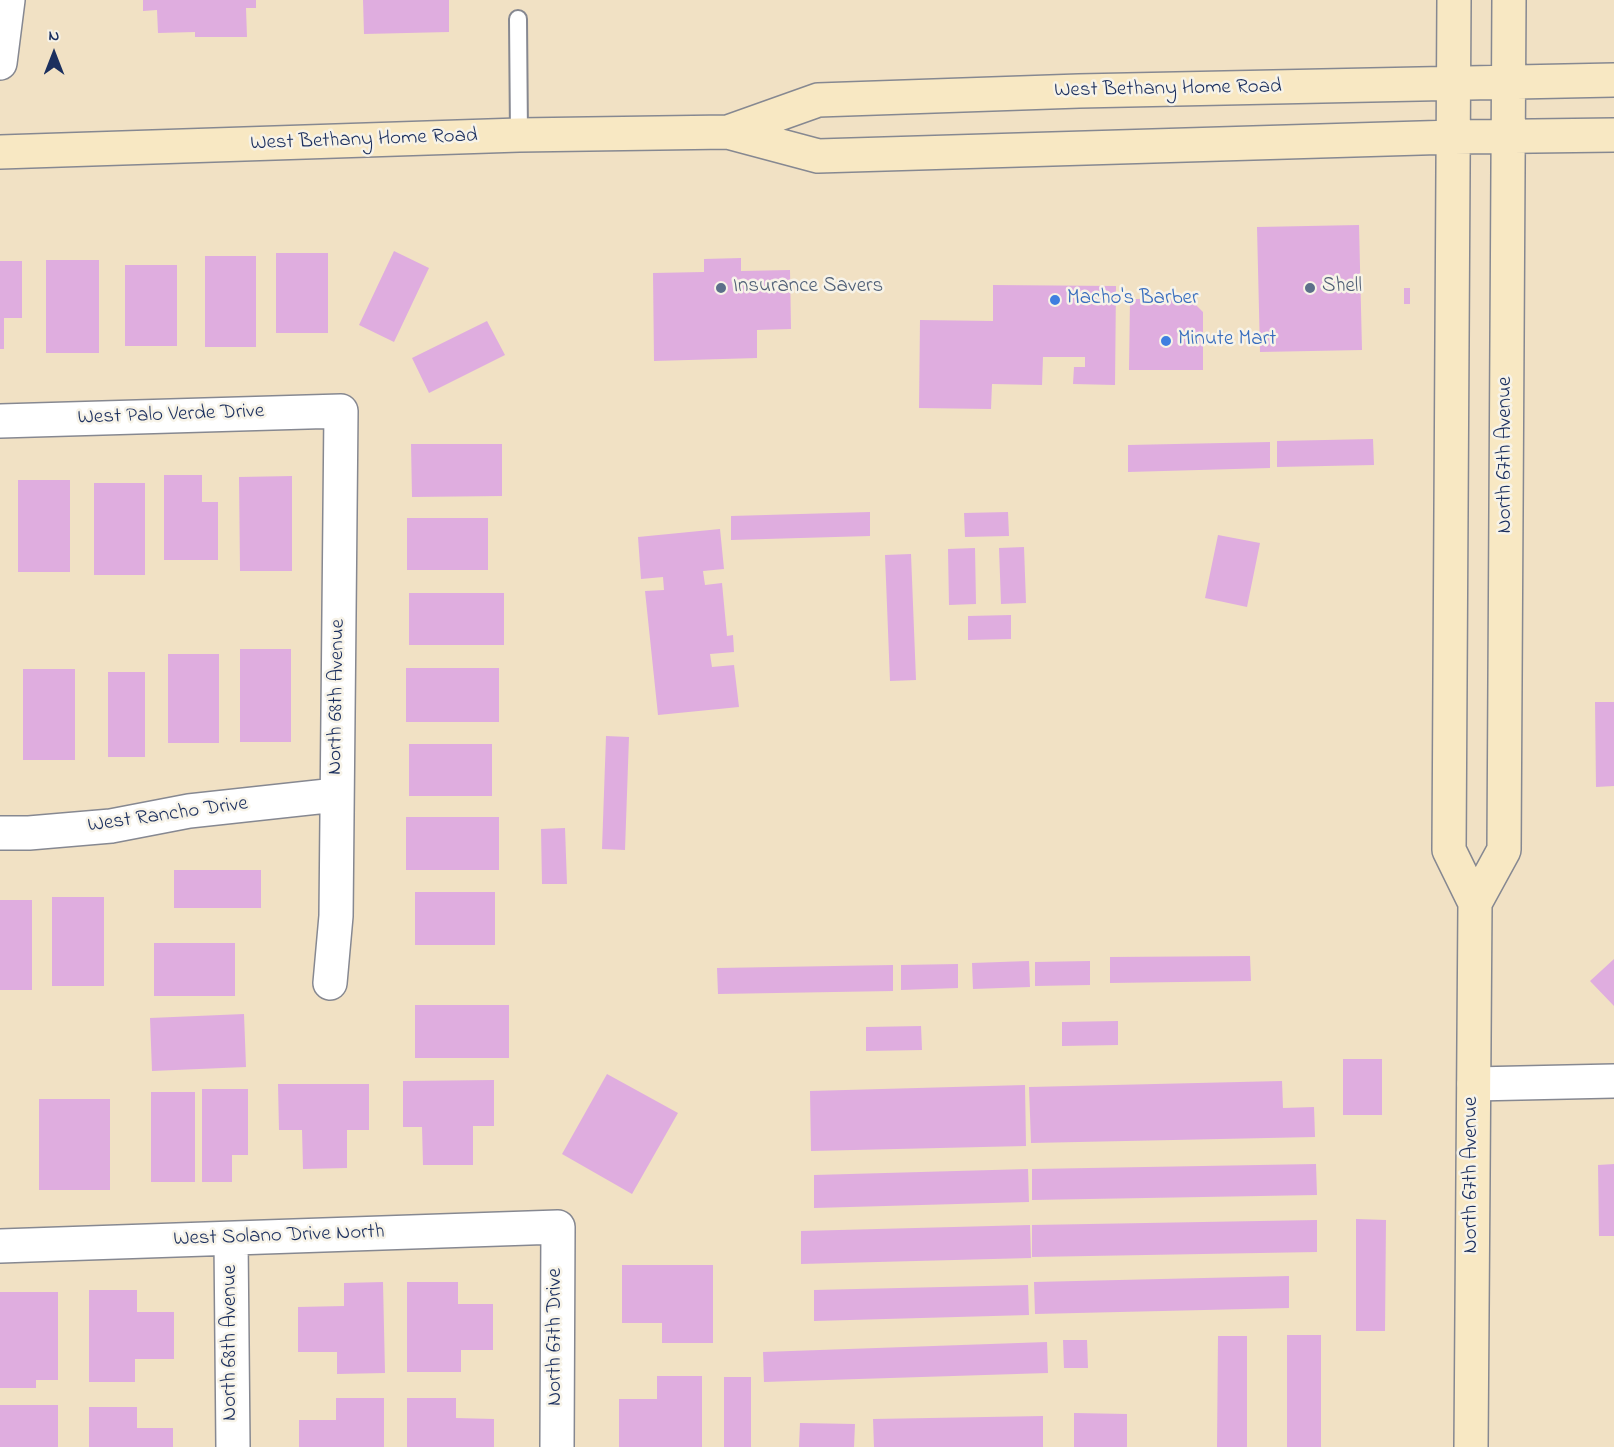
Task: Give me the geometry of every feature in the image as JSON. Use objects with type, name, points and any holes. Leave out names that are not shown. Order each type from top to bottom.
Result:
[{"type":"main road","name":"North 67th Avenue","points":[[1454,0],[1449,850],[1475,903],[1471,1447]]},
{"type":"main road","name":"North 67th Avenue","points":[[1475,903],[1504,850],[1509,0]]},
{"type":"main road","name":"West Bethany Home Road","points":[[728,132],[818,100],[1068,91],[1614,80]]},
{"type":"main road","name":"West Bethany Home Road","points":[[0,152],[519,135],[728,132],[818,156],[1454,137],[1614,135]]},
{"type":"street","points":[[0,63],[8,0]]},
{"type":"street","name":"West Palo Verde Drive","points":[[0,421],[341,411]]},
{"type":"street","name":"North 68th Avenue","points":[[330,983],[336,916],[341,411]]},
{"type":"street","name":"West Rancho Drive","points":[[0,833],[111,826],[189,811],[336,795]]},
{"type":"street","points":[[1474,1084],[1614,1081]]},
{"type":"street","name":"West Solano Drive North","points":[[0,1246],[558,1227]]},
{"type":"street","name":"North 67th Drive","points":[[557,1447],[558,1227]]},
{"type":"street","name":"North 68th Avenue","points":[[231,1239],[233,1447]]},
{"type":"lane","points":[[518,19],[519,135]]},
{"type":"building","points":[[143,0],[256,0],[256,8],[246,8],[247,37],[195,37],[195,32],[158,33],[157,10],[143,11]]},
{"type":"building","points":[[363,0],[449,0],[449,32],[364,34]]},
{"type":"building","name":"Shell","points":[[1359,225],[1362,350],[1260,352],[1257,227]]},
{"type":"building","points":[[394,251],[429,268],[394,342],[359,325]]},
{"type":"building","points":[[276,253],[328,253],[328,333],[276,333]]},
{"type":"building","points":[[205,256],[256,256],[256,347],[205,347]]},
{"type":"building","points":[[741,258],[741,271],[790,270],[791,329],[757,330],[757,358],[654,361],[653,273],[704,272],[704,259]]},
{"type":"building","points":[[46,260],[99,260],[99,353],[46,353]]},
{"type":"building","points":[[0,261],[22,261],[22,318],[4,318],[4,349],[0,349]]},
{"type":"building","points":[[125,265],[177,265],[177,346],[125,346]]},
{"type":"building","points":[[993,285],[1116,286],[1115,385],[1073,384],[1074,367],[1085,367],[1085,357],[1043,357],[1042,385],[992,384],[991,409],[919,408],[920,320],[993,321]]},
{"type":"building","points":[[1404,288],[1410,288],[1410,304],[1404,304]]},
{"type":"building","name":"Minute Mart","points":[[1130,299],[1190,299],[1203,312],[1203,370],[1129,370]]},
{"type":"building","points":[[487,321],[505,355],[429,393],[412,358]]},
{"type":"building","points":[[1373,439],[1374,465],[1277,467],[1277,441]]},
{"type":"building","points":[[1270,442],[1270,468],[1128,472],[1128,445]]},
{"type":"building","points":[[411,444],[502,444],[502,496],[412,497]]},
{"type":"building","points":[[164,475],[202,475],[202,502],[218,502],[218,560],[164,560]]},
{"type":"building","points":[[292,476],[292,571],[240,571],[239,477]]},
{"type":"building","points":[[18,480],[70,480],[70,572],[18,572]]},
{"type":"building","points":[[94,483],[145,483],[145,575],[94,575]]},
{"type":"building","points":[[870,512],[870,536],[731,540],[731,516]]},
{"type":"building","points":[[1008,512],[1009,536],[965,537],[964,513]]},
{"type":"building","points":[[407,518],[488,518],[488,570],[407,570]]},
{"type":"building","points":[[720,529],[724,569],[703,571],[705,585],[722,583],[727,636],[733,635],[734,652],[710,654],[712,667],[734,665],[739,707],[658,715],[645,591],[664,590],[663,577],[641,579],[638,537]]},
{"type":"building","points":[[1218,535],[1260,543],[1247,607],[1205,598]]},
{"type":"building","points":[[1024,547],[1026,603],[1001,604],[999,548]]},
{"type":"building","points":[[975,548],[976,604],[949,605],[948,549]]},
{"type":"building","points":[[911,554],[916,680],[890,681],[885,555]]},
{"type":"building","points":[[409,593],[504,593],[504,645],[409,645]]},
{"type":"building","points":[[1011,615],[1011,639],[968,640],[968,616]]},
{"type":"building","points":[[240,649],[291,649],[291,742],[240,742]]},
{"type":"building","points":[[168,654],[219,654],[219,743],[168,743]]},
{"type":"building","points":[[406,668],[499,668],[499,722],[406,722]]},
{"type":"building","points":[[23,669],[75,669],[75,760],[23,760]]},
{"type":"building","points":[[108,672],[145,672],[145,757],[108,757]]},
{"type":"building","points":[[1595,702],[1614,702],[1614,786],[1596,787]]},
{"type":"building","points":[[606,736],[629,737],[625,850],[602,849]]},
{"type":"building","points":[[409,744],[492,744],[492,796],[409,796]]},
{"type":"building","points":[[406,817],[499,817],[499,870],[406,870]]},
{"type":"building","points":[[565,828],[567,884],[542,884],[541,829]]},
{"type":"building","points":[[174,870],[261,870],[261,908],[174,908]]},
{"type":"building","points":[[415,892],[495,892],[495,945],[415,945]]},
{"type":"building","points":[[52,897],[104,897],[104,986],[52,986]]},
{"type":"building","points":[[0,900],[32,900],[32,990],[0,990]]},
{"type":"building","points":[[154,943],[235,943],[235,996],[154,996]]},
{"type":"building","points":[[1250,956],[1251,981],[1110,983],[1110,957]]},
{"type":"building","points":[[1614,959],[1614,1006],[1590,981]]},
{"type":"building","points":[[1029,961],[1030,987],[973,989],[972,963]]},
{"type":"building","points":[[1090,961],[1090,985],[1035,986],[1035,962]]},
{"type":"building","points":[[958,964],[958,988],[901,990],[901,965]]},
{"type":"building","points":[[893,965],[893,991],[718,994],[717,968]]},
{"type":"building","points":[[415,1005],[509,1005],[509,1058],[415,1058]]},
{"type":"building","points":[[244,1014],[246,1067],[152,1071],[150,1018]]},
{"type":"building","points":[[1118,1021],[1118,1045],[1062,1046],[1062,1022]]},
{"type":"building","points":[[921,1026],[922,1050],[866,1051],[866,1027]]},
{"type":"building","points":[[1343,1059],[1382,1059],[1382,1115],[1343,1115]]},
{"type":"building","points":[[607,1074],[678,1113],[632,1194],[562,1154]]},
{"type":"building","points":[[494,1080],[494,1126],[473,1126],[473,1165],[423,1165],[422,1127],[403,1127],[403,1081]]},
{"type":"building","points":[[1282,1081],[1283,1108],[1314,1107],[1315,1137],[1031,1143],[1029,1087]]},
{"type":"building","points":[[278,1084],[369,1084],[369,1130],[347,1130],[347,1168],[303,1169],[302,1130],[279,1130]]},
{"type":"building","points":[[1025,1085],[1026,1146],[811,1151],[810,1091]]},
{"type":"building","points":[[202,1089],[248,1089],[248,1155],[232,1155],[232,1182],[202,1182]]},
{"type":"building","points":[[151,1092],[195,1092],[195,1182],[151,1182]]},
{"type":"building","points":[[39,1099],[110,1099],[110,1190],[39,1190]]},
{"type":"building","points":[[1316,1164],[1317,1195],[1032,1200],[1032,1169]]},
{"type":"building","points":[[1614,1164],[1614,1236],[1599,1236],[1598,1165]]},
{"type":"building","points":[[1028,1169],[1029,1202],[814,1208],[814,1175]]},
{"type":"building","points":[[1356,1219],[1386,1220],[1385,1331],[1356,1331]]},
{"type":"building","points":[[1317,1220],[1317,1252],[1032,1257],[1032,1225]]},
{"type":"building","points":[[1030,1225],[1031,1258],[801,1264],[801,1231]]},
{"type":"building","points":[[622,1265],[713,1265],[713,1343],[662,1343],[662,1323],[622,1323]]},
{"type":"building","points":[[1289,1276],[1289,1308],[1035,1314],[1034,1282]]},
{"type":"building","points":[[383,1282],[385,1373],[337,1374],[337,1352],[298,1352],[298,1307],[344,1306],[344,1283]]},
{"type":"building","points":[[407,1282],[458,1282],[458,1304],[493,1304],[493,1350],[461,1350],[461,1372],[407,1372]]},
{"type":"building","points":[[1028,1285],[1029,1315],[814,1321],[814,1290]]},
{"type":"building","points":[[89,1290],[137,1290],[137,1312],[174,1312],[174,1359],[135,1359],[135,1382],[89,1382]]},
{"type":"building","points":[[0,1292],[58,1292],[58,1380],[36,1380],[36,1388],[0,1388]]},
{"type":"building","points":[[1287,1335],[1321,1335],[1321,1447],[1287,1447]]},
{"type":"building","points":[[1218,1336],[1247,1336],[1247,1447],[1217,1447]]},
{"type":"building","points":[[1063,1340],[1087,1340],[1088,1368],[1064,1368]]},
{"type":"building","points":[[1047,1342],[1048,1373],[764,1382],[763,1352]]},
{"type":"building","points":[[657,1376],[702,1376],[702,1447],[619,1447],[619,1399],[657,1399]]},
{"type":"building","points":[[724,1377],[751,1377],[751,1447],[724,1447]]},
{"type":"building","points":[[336,1398],[384,1398],[384,1447],[299,1447],[299,1420],[336,1420]]},
{"type":"building","points":[[407,1398],[456,1398],[456,1418],[494,1419],[494,1447],[407,1447]]},
{"type":"building","points":[[0,1405],[58,1405],[58,1447],[0,1447]]},
{"type":"building","points":[[89,1407],[137,1407],[137,1428],[173,1428],[173,1447],[89,1447]]},
{"type":"building","points":[[1074,1413],[1127,1414],[1127,1447],[1074,1447]]},
{"type":"building","points":[[1043,1416],[1043,1447],[874,1447],[873,1419]]},
{"type":"building","points":[[800,1423],[855,1424],[854,1447],[799,1447]]},
{"type":"place","name":"Insurance Savers","points":[[721,288]]},
{"type":"place","name":"Shell","points":[[1310,288]]},
{"type":"place","name":"Macho's Barber","points":[[1055,300]]},
{"type":"place","name":"Minute Mart","points":[[1166,341]]}]
